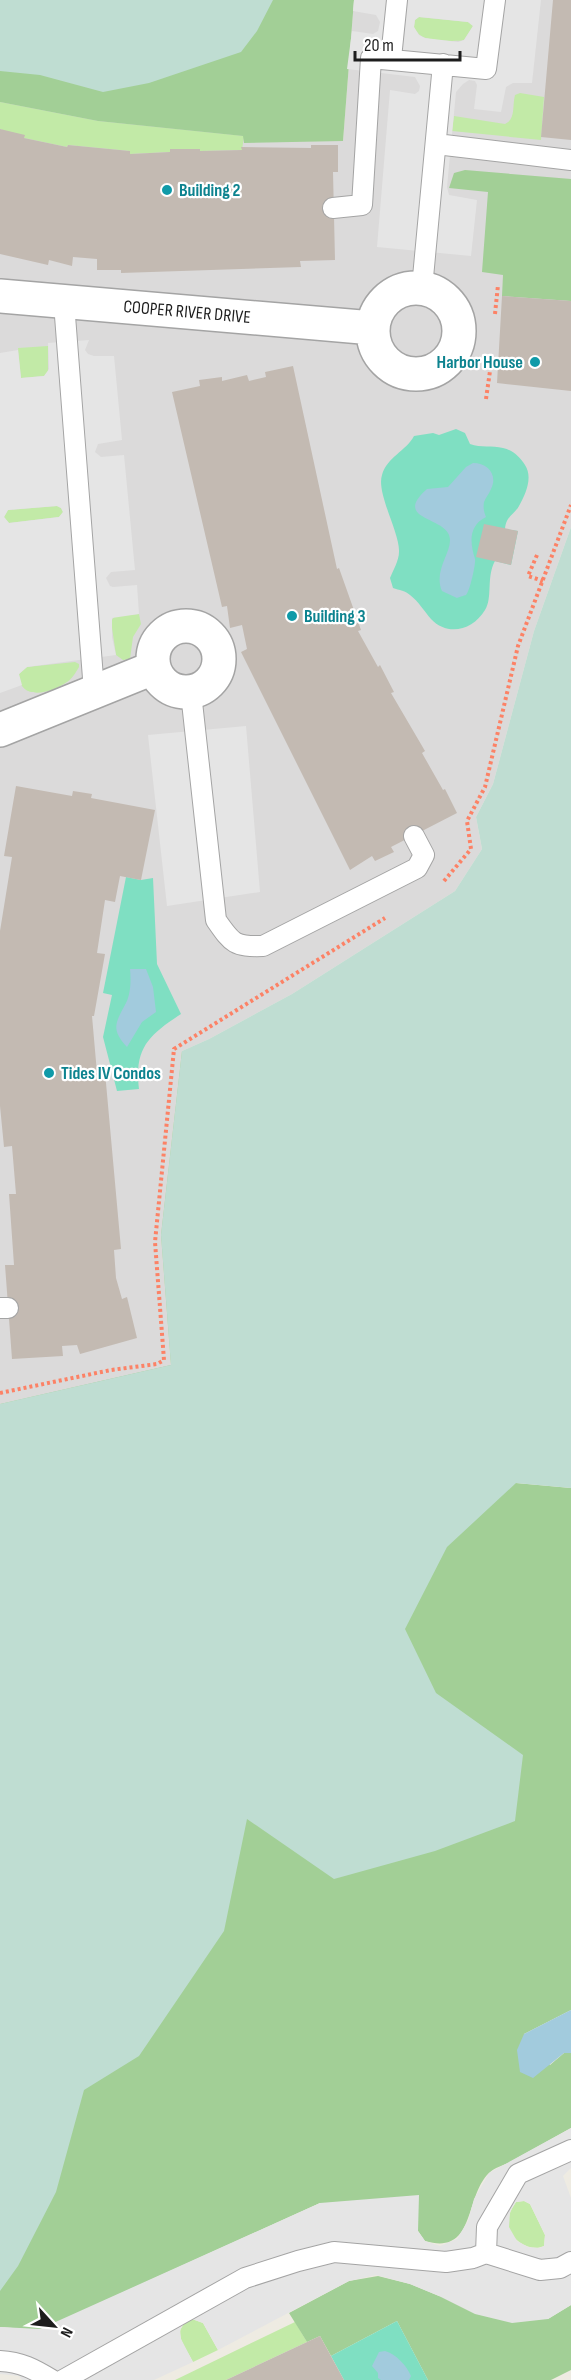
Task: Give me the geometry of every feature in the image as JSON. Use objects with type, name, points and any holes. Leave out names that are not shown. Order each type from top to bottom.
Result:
[{"type":"street","points":[[410,288],[422,288],[439,294],[450,303],[457,316],[460,330],[458,344],[451,357],[442,366],[429,373],[415,375],[395,369],[380,355],[373,328],[376,314],[384,301],[396,292],[410,288]]},
{"type":"street","name":"COOPER RIVER DRIVE","points":[[0,296],[373,328]]},
{"type":"street","points":[[188,625],[206,632],[214,640],[219,651],[220,664],[209,685],[191,693],[177,692],[167,687],[153,668],[153,652],[158,641],[176,627],[188,625]]},
{"type":"street","points":[[0,730],[153,668]]},
{"type":"lane","points":[[391,58],[397,0]]},
{"type":"lane","points":[[333,208],[362,205],[371,58],[391,58],[486,69],[495,0]]},
{"type":"lane","points":[[422,288],[443,64]]},
{"type":"lane","points":[[436,144],[571,160]]},
{"type":"lane","points":[[64,303],[94,691]]},
{"type":"lane","points":[[191,693],[216,920],[230,941],[246,947],[263,946],[417,868],[424,855],[414,836]]},
{"type":"lane","points":[[486,2253],[487,2227],[518,2174],[571,2150]]},
{"type":"lane","points":[[63,2380],[245,2278],[334,2252],[446,2262],[473,2258],[486,2253],[540,2270],[560,2268],[571,2262]]},
{"type":"lane","points":[[0,2361],[16,2362],[31,2367],[52,2380]]},
{"type":"path","points":[[495,314],[498,285]]},
{"type":"path","points":[[486,399],[491,364]]},
{"type":"path","points":[[443,882],[471,849],[467,821],[485,787],[518,646],[571,505]]},
{"type":"path","points":[[537,555],[528,576],[543,581]]},
{"type":"path","points":[[0,1393],[111,1370],[157,1364],[164,1360],[156,1242],[174,1049],[393,913]]},
{"type":"shaded area","points":[[0,0],[273,0],[257,31],[241,52],[149,83],[103,92],[40,75],[0,71]]},
{"type":"shaded area","points":[[354,0],[571,0],[571,527],[534,631],[493,784],[476,817],[482,849],[455,891],[292,994],[182,1051],[161,1235],[171,1366],[0,1404],[0,102],[343,141]]},
{"type":"shaded area","points":[[354,0],[541,0],[532,83],[513,83],[506,87],[501,112],[474,109],[477,85],[475,81],[469,80],[456,92],[447,187],[449,195],[477,200],[471,256],[377,247],[390,90],[415,94],[419,91],[420,86],[415,77],[347,69],[352,31],[373,34],[378,31],[380,22],[376,15],[353,11]],"holes":[[[419,17],[468,22],[473,26],[464,40],[458,42],[425,38],[419,35],[414,27],[415,20]]]},
{"type":"shaded area","points":[[89,340],[85,350],[88,354],[114,356],[122,440],[98,444],[95,452],[101,457],[124,455],[135,570],[111,572],[106,578],[113,587],[137,585],[139,614],[112,618],[112,637],[116,655],[27,667],[19,674],[22,685],[0,693],[0,353],[18,350],[21,378],[44,376],[49,369],[48,343]],"holes":[[[57,506],[63,512],[59,517],[9,523],[4,517],[8,510]]]},
{"type":"shaded area","points":[[473,463],[483,465],[490,471],[493,484],[484,502],[486,517],[473,530],[472,547],[475,562],[469,588],[466,595],[457,598],[442,591],[440,583],[440,574],[450,539],[448,533],[422,516],[415,506],[427,489],[448,487],[466,467]]},
{"type":"shaded area","points":[[571,527],[571,1488],[516,1483],[447,1547],[405,1629],[436,1693],[523,1755],[515,1821],[435,1851],[334,1879],[247,1819],[224,1931],[139,2056],[84,2090],[56,2192],[18,2266],[0,2291],[0,1404],[171,1365],[161,1235],[182,1051],[292,994],[455,891],[482,849],[476,817],[493,784],[534,631]]},
{"type":"shaded area","points":[[246,726],[260,892],[167,906],[148,735]]},
{"type":"shaded area","points":[[130,969],[146,969],[153,987],[156,1012],[142,1022],[127,1047],[118,1035],[116,1025],[129,995]]},
{"type":"shaded area","points":[[571,2010],[571,2053],[564,2053],[533,2078],[520,2072],[517,2050],[524,2034]]},
{"type":"shaded area","points":[[571,2128],[571,2168],[563,2176],[571,2198],[571,2305],[548,2319],[512,2323],[475,2314],[410,2284],[376,2275],[349,2281],[218,2350],[203,2323],[192,2319],[184,2323],[180,2330],[181,2339],[193,2362],[154,2380],[22,2380],[19,2376],[0,2374],[0,2327],[40,2329],[320,2203],[419,2195],[418,2231],[425,2241],[440,2246],[457,2239],[468,2221],[474,2199],[489,2173]],"holes":[[[524,2201],[530,2204],[545,2235],[544,2246],[539,2248],[528,2247],[517,2241],[509,2227],[510,2212],[516,2202]]]},
{"type":"shaded area","points":[[385,2351],[404,2364],[411,2376],[409,2380],[381,2380],[378,2378],[378,2373],[372,2366],[379,2352]]},
{"type":"green space","points":[[0,0],[354,0],[343,141],[244,143],[243,136],[98,121],[0,102]]},
{"type":"green space","points":[[419,17],[468,22],[473,26],[464,40],[434,40],[423,37],[414,27],[415,20]]},
{"type":"green space","points":[[520,93],[544,97],[541,140],[452,131],[454,116],[505,124],[511,119],[515,95]]},
{"type":"green space","points":[[0,102],[98,121],[244,136],[242,150],[171,149],[170,152],[130,154],[130,151],[68,145],[67,147],[24,138],[0,129]]},
{"type":"green space","points":[[465,170],[571,179],[571,301],[502,296],[503,275],[482,272],[488,192],[449,188],[454,173]]},
{"type":"green space","points":[[48,346],[48,373],[44,376],[21,378],[18,348]]},
{"type":"green space","points":[[456,429],[465,433],[470,444],[499,447],[513,452],[525,465],[528,480],[522,501],[509,518],[505,529],[518,531],[511,565],[495,561],[492,567],[489,600],[485,610],[474,622],[460,629],[452,629],[438,625],[408,594],[393,588],[390,578],[399,552],[381,483],[388,463],[414,436],[433,433],[439,435]]},
{"type":"green space","points":[[57,506],[63,512],[59,517],[9,523],[4,517],[8,510]]},
{"type":"green space","points":[[139,614],[141,624],[133,637],[130,659],[123,660],[116,655],[111,621],[115,616]]},
{"type":"green space","points":[[75,662],[79,664],[79,667],[61,686],[37,693],[24,689],[20,683],[19,674],[27,667]]},
{"type":"green space","points":[[126,877],[141,880],[153,878],[157,964],[181,1014],[160,1029],[146,1044],[139,1063],[139,1089],[117,1091],[103,1037],[112,995],[103,993]]},
{"type":"green space","points":[[182,1051],[516,1483],[571,1488],[571,2010],[524,2034],[550,2065],[564,2053],[571,2053],[571,2128],[489,2173],[481,2183],[467,2222],[453,2240],[441,2243],[425,2241],[418,2231],[320,2203],[40,2330],[0,2327],[0,1404],[171,1365],[161,1235]]},
{"type":"green space","points":[[524,2201],[530,2204],[545,2235],[544,2246],[539,2248],[529,2247],[519,2242],[511,2234],[508,2226],[512,2208],[516,2202]]},
{"type":"green space","points":[[378,2276],[410,2284],[439,2296],[548,2319],[571,2305],[571,2370],[551,2380],[428,2380],[397,2321],[331,2356],[320,2336],[307,2342],[289,2313],[349,2281]]},
{"type":"green space","points":[[192,2319],[203,2323],[218,2350],[193,2362],[180,2333],[185,2323]]},
{"type":"green space","points":[[397,2321],[428,2380],[344,2380],[331,2356]]},
{"type":"green space","points":[[295,2322],[307,2342],[226,2380],[175,2380]]},
{"type":"building","points":[[553,0],[571,0],[571,140],[541,137]]},
{"type":"building","name":"Building 2","points":[[0,129],[25,135],[24,138],[67,147],[68,145],[130,151],[130,154],[170,152],[170,149],[242,150],[241,147],[311,148],[311,145],[338,145],[338,172],[333,172],[335,260],[300,261],[301,267],[121,273],[121,270],[97,270],[97,259],[73,257],[72,266],[49,260],[48,265],[0,254]]},
{"type":"building","name":"Harbor House","points":[[502,296],[571,301],[571,391],[497,383]]},
{"type":"building","name":"Building 3","points":[[293,366],[337,569],[339,568],[361,630],[358,631],[378,667],[380,665],[394,692],[391,693],[425,751],[422,753],[457,813],[391,847],[394,852],[375,861],[372,856],[350,870],[241,652],[247,649],[242,625],[230,628],[227,606],[222,607],[172,392],[200,386],[199,380],[222,377],[222,381],[247,375],[249,381],[266,377],[265,372]]},
{"type":"building","points":[[484,524],[518,531],[511,565],[476,557]]},
{"type":"building","name":"Tides IV Condos","points":[[16,786],[72,796],[73,791],[92,794],[91,798],[155,810],[141,880],[120,876],[115,902],[105,900],[97,953],[105,954],[94,1016],[92,1016],[97,1073],[105,1072],[121,1249],[114,1250],[116,1278],[122,1299],[127,1297],[137,1338],[80,1354],[77,1345],[62,1346],[63,1356],[12,1359],[5,1265],[14,1265],[9,1194],[16,1194],[12,1146],[4,1147],[0,1106],[0,931],[12,857],[4,856]]},
{"type":"building","points":[[320,2336],[344,2380],[226,2380],[307,2342]]},
{"type":"place","name":"Building 2","points":[[167,190]]},
{"type":"place","name":"Harbor House","points":[[535,362]]},
{"type":"place","name":"Building 3","points":[[292,616]]},
{"type":"place","name":"Tides IV Condos","points":[[49,1073]]}]
